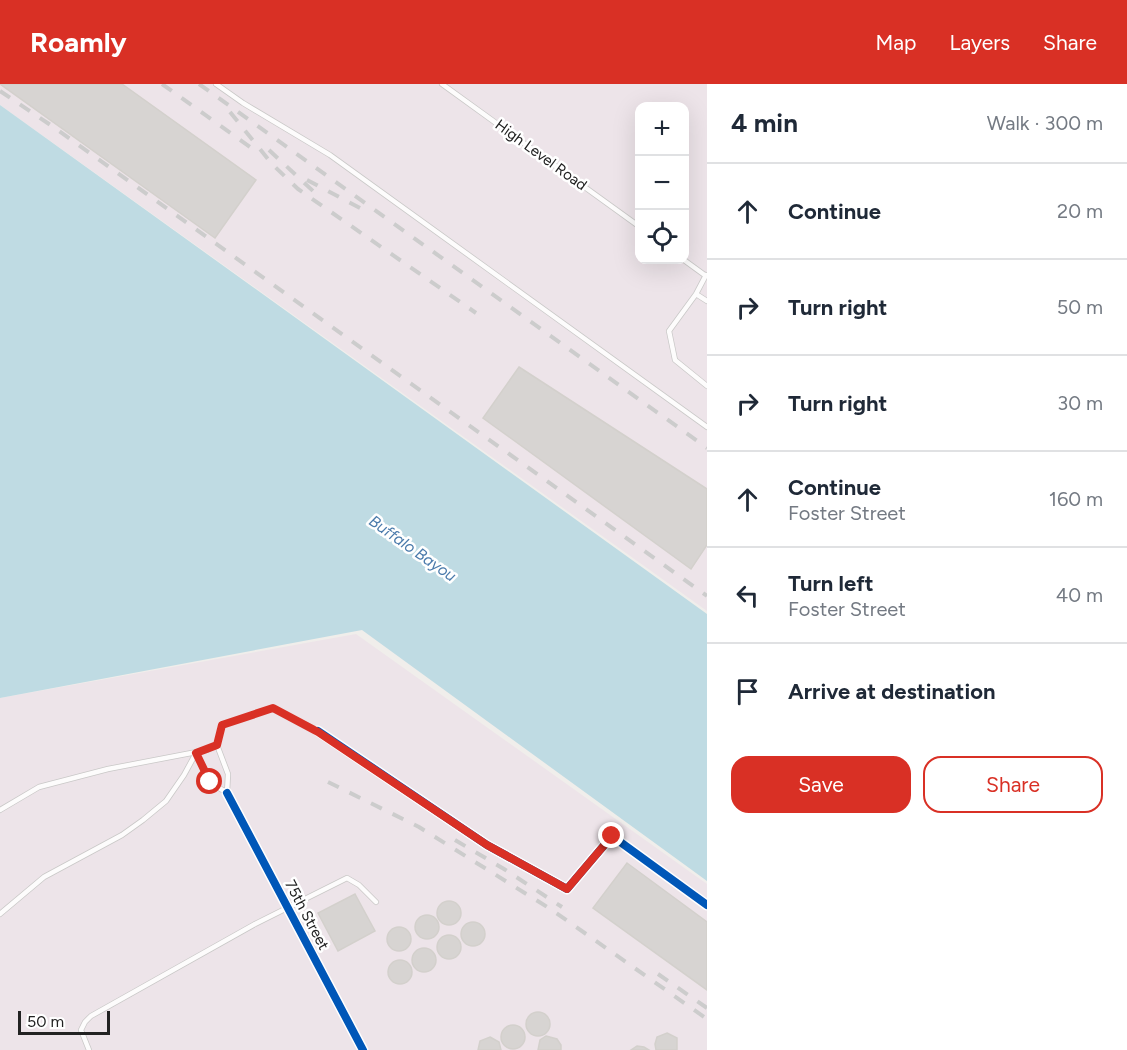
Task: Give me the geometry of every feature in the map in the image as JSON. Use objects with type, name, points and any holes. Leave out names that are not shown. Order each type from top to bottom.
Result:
[{"type":"street","points":[[318,732],[487,845],[567,889],[612,836],[707,905]]},
{"type":"street","name":"75th Street","points":[[227,793],[363,1050]]},
{"type":"lane","points":[[216,84],[243,103],[330,155],[707,427]]},
{"type":"lane","name":"High Level Road","points":[[442,84],[635,224]]},
{"type":"lane","points":[[689,264],[706,276],[669,331],[675,360],[707,386]]},
{"type":"lane","points":[[696,294],[707,302]]},
{"type":"lane","points":[[196,753],[210,782],[227,793],[228,774],[217,745],[222,725],[273,708],[318,732]]},
{"type":"lane","points":[[0,810],[39,787],[108,769],[196,753],[217,745]]},
{"type":"lane","points":[[0,914],[44,877],[122,835],[143,820],[166,801],[184,776],[196,753]]},
{"type":"lane","points":[[89,1050],[81,1030],[91,1016],[287,907],[347,878],[359,885],[376,902]]},
{"type":"shaded area","points":[[0,84],[707,84],[707,611],[0,105]]},
{"type":"shaded area","points":[[356,634],[707,884],[707,1050],[0,1050],[0,698]]},
{"type":"water","name":"Buffalo Bayou","points":[[0,105],[707,614],[707,881],[362,630],[0,698]]},
{"type":"building","points":[[0,84],[122,84],[256,180],[215,238]]},
{"type":"building","points":[[519,367],[707,489],[707,545],[691,569],[483,418]]},
{"type":"building","points":[[627,863],[707,922],[707,990],[593,908]]},
{"type":"building","points":[[355,894],[375,931],[338,951],[318,913]]},
{"type":"building","points":[[449,901],[454,902],[460,908],[460,918],[454,924],[449,925],[444,924],[438,918],[437,913],[438,908],[444,902]]},
{"type":"building","points":[[427,915],[432,916],[438,922],[438,932],[432,938],[427,939],[422,938],[416,932],[415,927],[416,922],[422,916]]},
{"type":"building","points":[[473,922],[478,923],[484,929],[484,939],[478,945],[473,946],[468,945],[462,939],[461,934],[462,929],[468,923]]},
{"type":"building","points":[[399,927],[404,928],[410,934],[410,944],[404,950],[399,951],[394,950],[388,944],[387,939],[388,934],[394,928]]},
{"type":"building","points":[[449,935],[454,936],[460,942],[460,952],[454,958],[449,959],[444,958],[438,952],[437,947],[438,942],[444,936]]},
{"type":"building","points":[[424,948],[429,949],[435,955],[435,965],[429,971],[424,972],[419,971],[413,965],[412,960],[413,955],[419,949]]},
{"type":"building","points":[[400,960],[405,961],[411,967],[411,977],[405,983],[400,984],[395,983],[389,977],[388,972],[389,967],[395,961]]},
{"type":"building","points":[[538,1012],[543,1013],[549,1019],[549,1029],[543,1035],[538,1036],[533,1035],[527,1029],[526,1024],[527,1019],[533,1013]]},
{"type":"building","points":[[513,1025],[518,1026],[524,1032],[524,1042],[518,1048],[513,1049],[508,1048],[502,1042],[501,1037],[502,1032],[508,1026]]},
{"type":"building","points":[[667,1033],[677,1038],[677,1050],[656,1050],[657,1037]]},
{"type":"building","points":[[546,1036],[557,1039],[561,1050],[538,1050],[540,1040]]},
{"type":"building","points":[[490,1037],[499,1042],[501,1050],[478,1050],[480,1041]]},
{"type":"building","points":[[637,1046],[644,1047],[649,1050],[631,1050]]},
{"type":"railway","points":[[162,84],[257,152]]},
{"type":"railway","points":[[199,84],[707,448]]},
{"type":"railway","points":[[0,91],[707,596]]},
{"type":"railway","points":[[230,112],[272,164],[298,189],[476,313]]},
{"type":"railway","points":[[269,150],[313,191]]},
{"type":"railway","points":[[307,180],[360,208]]},
{"type":"railway","points":[[328,782],[419,827],[552,910],[707,1019]]},
{"type":"railway","points":[[455,840],[562,907]]},
{"type":"railway","points":[[658,974],[707,1008]]},
{"type":"cycle path","points":[[318,731],[487,845],[567,889],[612,836],[707,905]]},
{"type":"cycle path","points":[[227,793],[363,1050]]},
{"type":"route","points":[[210,782],[196,753],[217,745],[222,725],[273,708],[318,732],[487,845],[567,889],[612,836]]}]
